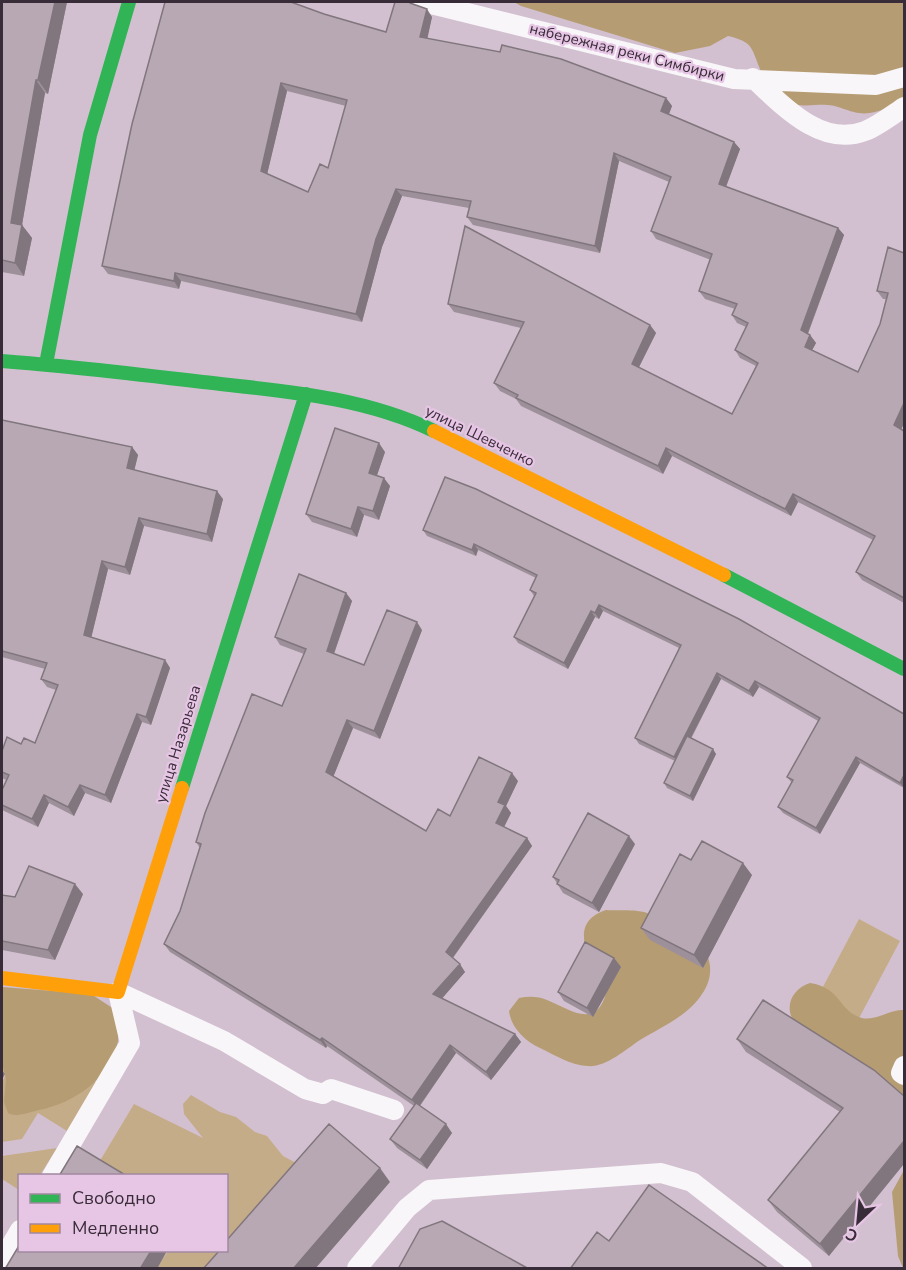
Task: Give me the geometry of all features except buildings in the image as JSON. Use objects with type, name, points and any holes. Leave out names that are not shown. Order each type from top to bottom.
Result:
[{"type":"street","points":[[46,364],[90,135],[129,2]]},
{"type":"street","name":"улица Шевченко","points":[[2,361],[306,394],[361,404],[415,422],[704,564],[904,669]]},
{"type":"street","name":"улица Назарьева","points":[[117,992],[306,394]]},
{"type":"street","points":[[2,978],[117,992]]},
{"type":"lane","name":"набережная реки Симбирки","points":[[423,2],[734,78],[876,85],[904,77]]},
{"type":"lane","points":[[753,78],[791,113],[829,134],[864,132],[904,107]]},
{"type":"lane","points":[[117,992],[224,1041],[305,1089],[323,1094],[331,1089],[394,1110]]},
{"type":"lane","points":[[53,1174],[129,1042],[117,992]]},
{"type":"lane","points":[[904,1066],[901,1073],[904,1075]]},
{"type":"lane","points":[[357,1269],[406,1208],[429,1190],[661,1173],[692,1182],[802,1269]]},
{"type":"lane","points":[[2,1261],[18,1233]]},
{"type":"shaded area","points":[[514,2],[904,2],[904,97],[887,108],[867,113],[830,105],[806,106],[791,103],[772,86],[762,73],[750,46],[736,38],[728,36],[710,46],[675,53]]},
{"type":"shaded area","points":[[606,910],[643,912],[670,925],[689,938],[707,955],[710,975],[702,994],[682,1015],[608,1061],[587,1066],[575,1064],[529,1042],[516,1028],[509,1011],[519,998],[537,997],[581,1014],[596,1011],[606,993],[589,959],[584,935],[586,925],[593,916]]},
{"type":"shaded area","points":[[859,919],[900,941],[857,1022],[816,1000]]},
{"type":"shaded area","points":[[810,983],[828,989],[846,1009],[859,1017],[870,1018],[904,1010],[904,1099],[796,1024],[790,1012],[791,1000],[798,990]]},
{"type":"shaded area","points":[[2,987],[91,994],[114,1009],[118,1041],[108,1067],[99,1078],[77,1095],[52,1107],[23,1114],[8,1113],[4,1102],[6,1079],[2,1063]]},
{"type":"shaded area","points":[[2,1027],[96,1082],[67,1131],[38,1113],[22,1139],[2,1142],[2,1082],[6,1074],[2,1071]]},
{"type":"shaded area","points":[[191,1095],[220,1112],[236,1117],[255,1132],[267,1136],[283,1156],[300,1165],[225,1268],[157,1268],[167,1252],[228,1252],[228,1174],[116,1174],[98,1164],[134,1104],[203,1138],[184,1114],[183,1104]]},
{"type":"shaded area","points":[[57,1148],[41,1174],[18,1174],[18,1189],[2,1179],[2,1156]]},
{"type":"shaded area","points":[[904,1170],[903,1268],[898,1256],[892,1192]]},
{"type":"traffic: fast","points":[[46,364],[90,135],[129,2]]},
{"type":"traffic: fast","points":[[2,361],[128,373],[321,397],[378,410],[434,431]]},
{"type":"traffic: fast","points":[[182,788],[306,394]]},
{"type":"traffic: fast","points":[[724,575],[904,669]]},
{"type":"traffic: slow","points":[[434,431],[724,575]]},
{"type":"traffic: slow","points":[[2,978],[118,992],[182,788]]}]
